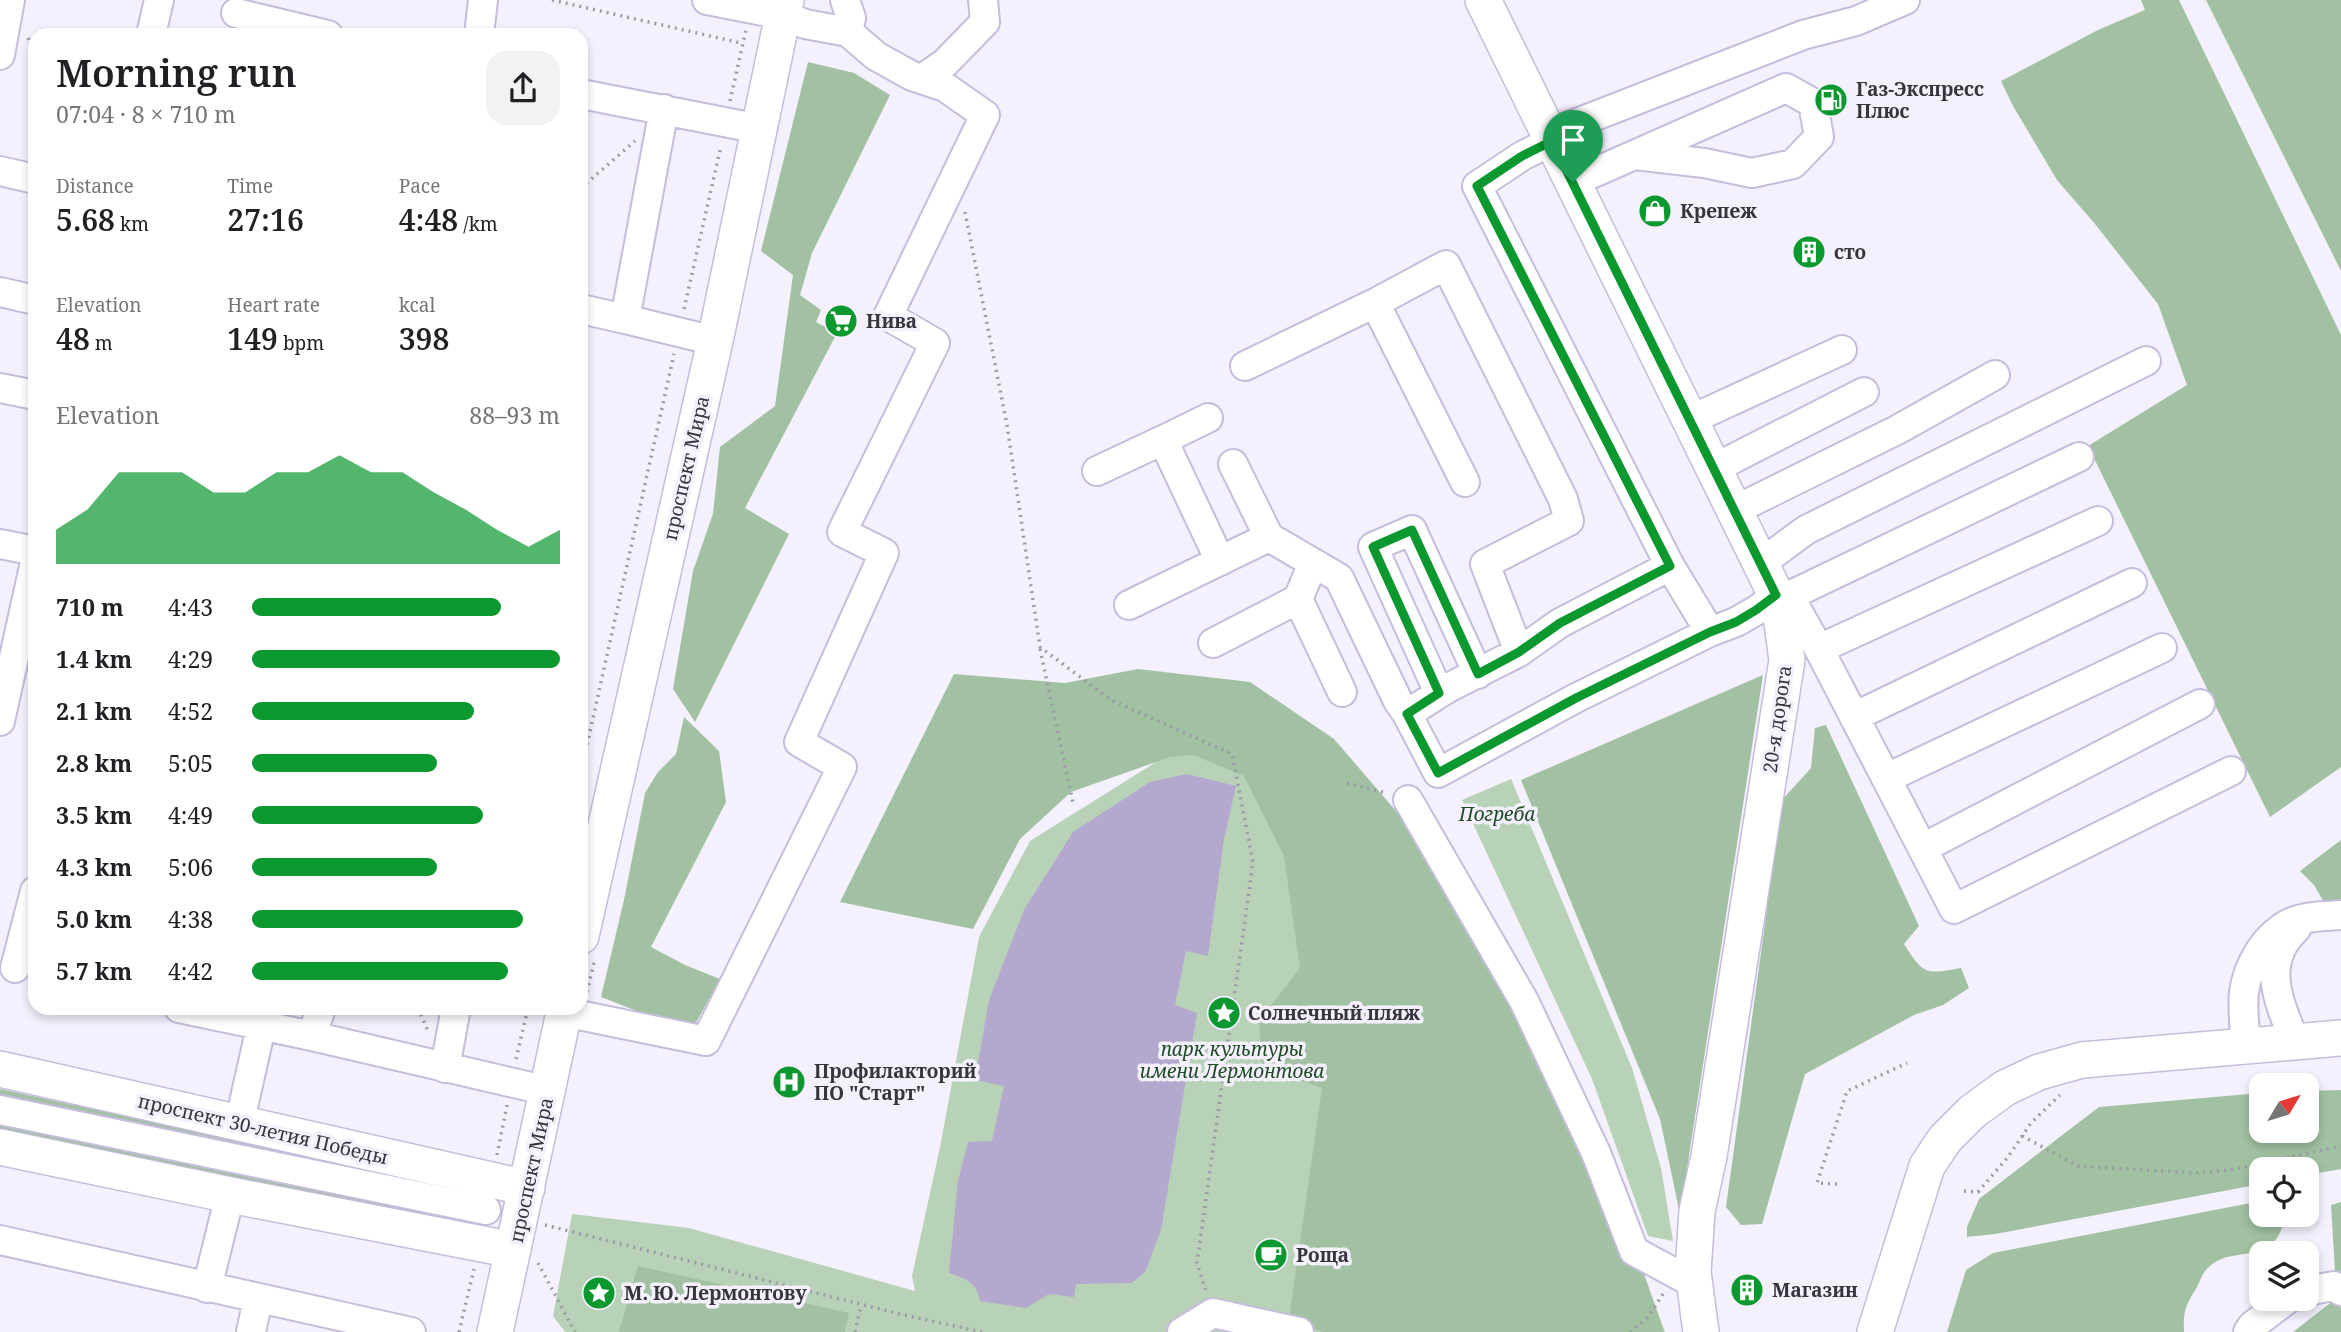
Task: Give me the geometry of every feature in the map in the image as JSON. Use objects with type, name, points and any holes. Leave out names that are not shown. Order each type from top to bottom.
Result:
[{"type":"main road","name":"20-я дорога","points":[[1483,0],[1733,511],[1760,564],[1781,597],[1787,660],[1709,1156],[1684,1278],[1701,1332]]},
{"type":"main road","name":"проспект Мира","points":[[588,876],[715,341],[785,8]]},
{"type":"main road","name":"проспект Мира","points":[[495,1332],[524,1229],[564,1015]]},
{"type":"main road","points":[[1875,1330],[1927,1166],[1945,1139],[1972,1112],[2005,1088],[2039,1072],[2082,1060],[2321,1040]]},
{"type":"main road","name":"проспект 30-летия Победы","points":[[0,1069],[239,1125],[524,1229]]},
{"type":"main road","points":[[0,1147],[230,1195],[524,1229]]},
{"type":"street","points":[[0,55],[10,0]]},
{"type":"street","points":[[153,28],[159,0]]},
{"type":"street","points":[[480,28],[483,0]]},
{"type":"street","points":[[588,1015],[706,1041],[842,767],[799,742],[884,553],[842,532],[935,343],[888,316],[985,115],[945,87],[922,79],[876,56],[848,32],[805,24],[785,8],[707,0]]},
{"type":"street","points":[[845,0],[851,18],[848,32]]},
{"type":"street","points":[[922,79],[945,63],[985,22],[983,0]]},
{"type":"street","points":[[1710,632],[1670,566],[1477,186],[1551,138],[1803,35],[1852,10],[1905,0]]},
{"type":"street","points":[[232,16],[293,28]]},
{"type":"street","points":[[1573,182],[1786,88],[1813,103],[1819,137],[1793,164],[1752,173],[1704,163],[1635,155]]},
{"type":"street","points":[[588,96],[662,116],[726,122],[760,129]]},
{"type":"street","points":[[625,319],[662,116]]},
{"type":"street","points":[[0,171],[28,177]]},
{"type":"street","points":[[1245,366],[1446,265],[1563,499],[1569,521],[1485,564],[1519,652]]},
{"type":"street","points":[[0,292],[28,298]]},
{"type":"street","points":[[1375,303],[1465,482]]},
{"type":"street","points":[[588,311],[715,341]]},
{"type":"street","points":[[1690,420],[1842,350]]},
{"type":"street","points":[[1760,564],[1806,530],[2146,362]]},
{"type":"street","points":[[1733,511],[1897,430],[1995,375]]},
{"type":"street","points":[[0,388],[28,394]]},
{"type":"street","points":[[1713,468],[1864,391]]},
{"type":"street","points":[[1097,471],[1208,418]]},
{"type":"street","points":[[1163,440],[1220,561]]},
{"type":"street","points":[[1233,464],[1269,537],[1339,578],[1398,701],[1438,773],[1576,698],[1781,597],[2080,457]]},
{"type":"street","points":[[1819,649],[2098,521]]},
{"type":"street","points":[[1439,693],[1373,547],[1412,530],[1478,674]]},
{"type":"street","points":[[1129,605],[1269,537]]},
{"type":"street","points":[[0,544],[28,550]]},
{"type":"street","points":[[1213,643],[1298,600],[1313,563]]},
{"type":"street","points":[[1407,714],[1439,693],[1519,652],[1560,623],[1670,566]]},
{"type":"street","points":[[1854,717],[2132,583]]},
{"type":"street","points":[[0,721],[28,594]]},
{"type":"street","points":[[1781,597],[1819,649],[1954,909],[2231,771]]},
{"type":"street","points":[[1298,600],[1342,692]]},
{"type":"street","points":[[1887,778],[2162,648]]},
{"type":"street","points":[[1923,848],[2200,704]]},
{"type":"street","points":[[1408,800],[1524,1001],[1596,1153],[1634,1251],[1684,1278]]},
{"type":"street","points":[[10,968],[28,913]]},
{"type":"street","points":[[2321,1040],[2277,994],[2275,973],[2279,953],[2288,936],[2298,927],[2328,916]]},
{"type":"street","points":[[2246,1047],[2244,993],[2249,973],[2265,943],[2277,931],[2294,921],[2328,916]]},
{"type":"street","points":[[209,1015],[548,1091]]},
{"type":"street","points":[[312,1036],[319,1015]]},
{"type":"street","points":[[445,1068],[455,1015]]},
{"type":"street","points":[[239,1125],[261,1027]]},
{"type":"street","points":[[0,1110],[486,1210]]},
{"type":"street","points":[[207,1288],[230,1195]]},
{"type":"street","points":[[0,1240],[393,1330]]},
{"type":"street","points":[[2319,1289],[2334,1286],[2341,1291]]},
{"type":"street","points":[[251,1332],[258,1299]]},
{"type":"street","points":[[2248,1332],[2272,1311]]},
{"type":"street","points":[[1182,1332],[1213,1313],[1299,1332]]},
{"type":"path","points":[[552,0],[742,43]]},
{"type":"path","points":[[588,741],[748,23]]},
{"type":"path","points":[[588,182],[662,116]]},
{"type":"path","points":[[965,212],[1007,425],[1040,647],[1073,803]]},
{"type":"path","points":[[1040,647],[1111,701],[1232,754],[1253,862],[1197,1263],[1213,1313]]},
{"type":"path","points":[[1347,783],[1408,800]]},
{"type":"path","points":[[1837,1184],[1816,1183],[1847,1091],[1907,1063]]},
{"type":"path","points":[[1964,1191],[1978,1192],[2008,1157],[2031,1123],[2060,1095]]},
{"type":"path","points":[[2022,1136],[2078,1166],[2162,1171],[2231,1170],[2341,1146]]},
{"type":"path","points":[[524,1229],[982,1332]]},
{"type":"path","points":[[524,1229],[575,1332]]},
{"type":"path","points":[[1630,1332],[1648,1317],[1684,1278]]},
{"type":"path","points":[[855,1332],[862,1305]]},
{"type":"green space","points":[[2141,0],[2179,0],[2341,335],[2341,767],[2270,817],[2088,446],[2187,385],[2158,304],[2057,180],[2001,81],[2098,30],[2145,10]]},
{"type":"green space","points":[[2206,0],[2341,0],[2341,271]]},
{"type":"green space","points":[[808,62],[854,73],[890,95],[812,253],[800,295],[821,310],[816,322],[837,333],[745,508],[789,534],[695,722],[673,689],[693,571],[713,514],[720,447],[775,406],[793,275],[761,251]]},
{"type":"green space","points":[[1138,669],[1250,682],[1334,739],[1452,876],[1644,1274],[1664,1332],[1323,1332],[1289,1319],[1322,1088],[1285,1075],[1262,1063],[1259,1021],[1300,968],[1284,856],[1244,776],[1193,755],[1170,757],[1071,792],[1020,839],[973,929],[840,902],[954,674],[1065,683]]},
{"type":"green space","points":[[1763,675],[1680,1214],[1660,1119],[1521,780]]},
{"type":"green space","name":"парк культуры имени Лермонтова","points":[[1236,712],[1646,1280],[1665,1332],[565,1332],[553,1316],[572,1214],[689,1228],[915,1291],[912,1276],[940,1147],[979,937],[1030,841]]},
{"type":"green space","points":[[684,717],[719,751],[726,802],[651,947],[720,979],[691,1032],[601,997],[645,793],[658,772],[676,754]]},
{"type":"green space","points":[[1826,725],[1919,926],[1904,944],[1926,970],[1961,968],[1969,988],[1943,1005],[1914,1015],[1805,1074],[1762,1224],[1741,1225],[1726,1207],[1782,800],[1811,768],[1815,728]]},
{"type":"green space","name":"Погреба","points":[[1511,779],[1632,1068],[1661,1168],[1673,1241],[1648,1236],[1592,1079],[1462,800]]},
{"type":"green space","points":[[2341,840],[2341,907],[2328,909],[2314,885],[2300,871]]},
{"type":"green space","points":[[0,1089],[474,1191],[465,1232],[0,1132]]},
{"type":"green space","points":[[2341,1090],[2341,1169],[2319,1173],[2319,1157],[2249,1157],[2249,1186],[1967,1237],[1967,1227],[1979,1199],[2099,1107],[2249,1094],[2249,1143],[2319,1143],[2319,1091]]},
{"type":"green space","points":[[2341,1202],[2341,1275],[2335,1271],[2331,1205]]},
{"type":"green space","points":[[2249,1203],[2249,1227],[2281,1227],[2274,1241],[2249,1241],[2249,1254],[2218,1261],[2206,1270],[2186,1308],[2184,1332],[1947,1332],[1966,1270],[1993,1253]]},
{"type":"green space","points":[[638,1266],[849,1313],[845,1332],[619,1332]]},
{"type":"green space","points":[[2334,1300],[2341,1308],[2341,1332],[2293,1332]]},
{"type":"shaded area","points":[[1187,774],[1236,786],[1224,839],[1208,956],[1186,951],[1175,1005],[1197,1013],[1161,1230],[1145,1272],[1132,1283],[1076,1284],[1074,1297],[1049,1294],[1026,1308],[980,1301],[977,1290],[970,1282],[949,1273],[958,1181],[968,1142],[992,1141],[1004,1086],[975,1080],[989,1000],[1024,910],[1073,832],[1150,782]]},
{"type":"place","name":"Газ-Экспресс Плюс","points":[[1831,100]]},
{"type":"place","name":"Крепеж","points":[[1655,211]]},
{"type":"place","name":"сто","points":[[1809,252]]},
{"type":"place","name":"Нива","points":[[841,321]]},
{"type":"place","name":"Солнечный пляж","points":[[1224,1013]]},
{"type":"place","name":"Профилакторий ПО \"Старт\"","points":[[789,1082]]},
{"type":"place","name":"Роща","points":[[1271,1255]]},
{"type":"place","name":"Магазин","points":[[1747,1290]]},
{"type":"place","name":"М. Ю. Лермонтову","points":[[599,1293]]},
{"type":"route","points":[[1552,141],[1573,182],[1776,595],[1736,622],[1710,632],[1576,698],[1438,773],[1407,714],[1439,693],[1373,547],[1412,530],[1478,674],[1519,652],[1560,623],[1670,566],[1477,186],[1522,156],[1552,141]]}]
